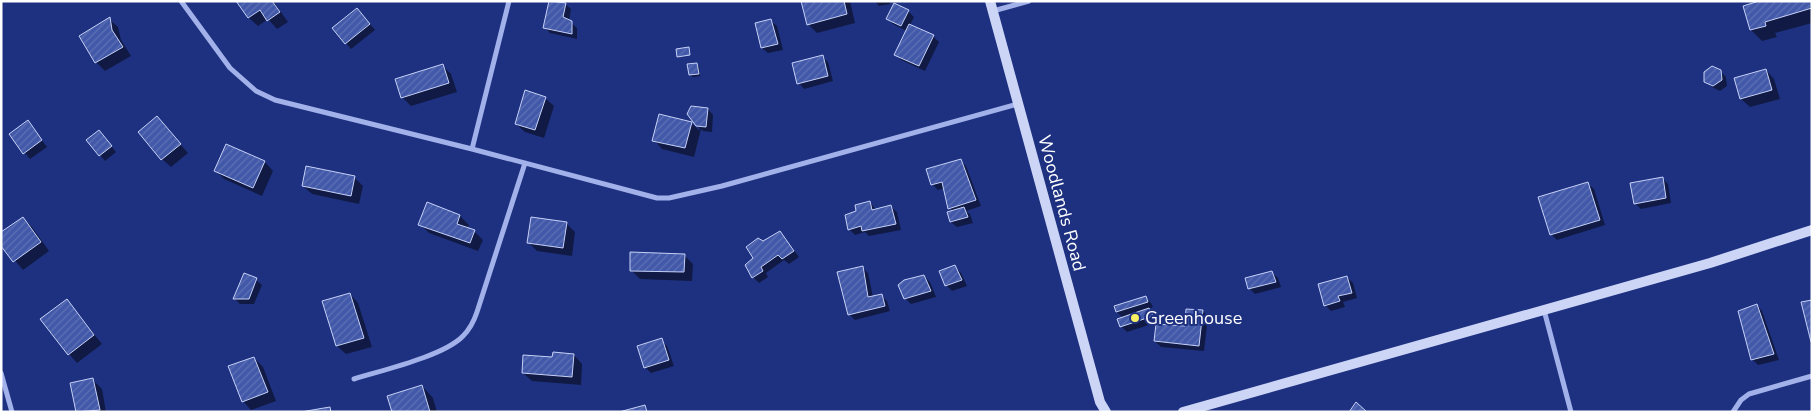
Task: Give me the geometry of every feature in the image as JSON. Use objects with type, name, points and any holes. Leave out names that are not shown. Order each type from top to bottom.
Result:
[{"type":"street","points":[[181,1],[230,68],[256,91],[275,100],[472,149],[645,196],[668,198],[722,186],[1018,104]]},
{"type":"street","points":[[472,149],[509,1]]},
{"type":"street","points":[[991,6],[1029,1]]},
{"type":"street","name":"Woodlands Road","points":[[991,6],[1100,402],[1106,412]]},
{"type":"street","points":[[354,379],[432,354],[462,337],[472,325],[525,163]]},
{"type":"street","points":[[1183,412],[1710,263],[1812,230]]},
{"type":"street","points":[[1544,309],[1571,412]]},
{"type":"street","points":[[1,373],[12,412]]},
{"type":"street","points":[[1733,412],[1741,400],[1749,394],[1812,376]]},
{"type":"building","points":[[236,1],[272,1],[280,12],[267,21],[260,10],[248,18]]},
{"type":"building","points":[[549,1],[566,3],[563,17],[572,21],[572,34],[543,28]]},
{"type":"building","points":[[801,1],[844,1],[847,14],[807,25]]},
{"type":"building","points":[[1759,1],[1812,1],[1812,8],[1765,22],[1766,26],[1750,30],[1743,6]]},
{"type":"building","points":[[894,3],[909,10],[901,26],[886,19]]},
{"type":"building","points":[[357,8],[370,24],[345,44],[332,28]]},
{"type":"building","points":[[110,17],[112,30],[123,47],[95,63],[79,36]]},
{"type":"building","points":[[771,19],[778,44],[761,48],[755,23]]},
{"type":"building","points":[[909,24],[934,35],[919,66],[894,55]]},
{"type":"building","points":[[689,47],[690,55],[677,57],[676,49]]},
{"type":"building","points":[[823,55],[828,76],[797,84],[792,63]]},
{"type":"building","points":[[697,63],[699,74],[689,75],[687,64]]},
{"type":"building","points":[[443,64],[449,83],[401,98],[395,79]]},
{"type":"building","points":[[1712,66],[1721,70],[1722,80],[1713,86],[1704,82],[1704,72]]},
{"type":"building","points":[[1766,69],[1772,90],[1740,99],[1734,78]]},
{"type":"building","points":[[525,90],[546,97],[535,130],[515,124]]},
{"type":"building","points":[[691,106],[708,108],[706,127],[696,126],[687,114]]},
{"type":"building","points":[[659,114],[692,122],[685,148],[652,141]]},
{"type":"building","points":[[157,116],[181,144],[161,160],[138,132]]},
{"type":"building","points":[[28,120],[42,140],[23,154],[9,134]]},
{"type":"building","points":[[99,130],[112,146],[99,156],[86,140]]},
{"type":"building","points":[[226,144],[265,161],[253,188],[214,171]]},
{"type":"building","points":[[961,159],[976,200],[948,209],[942,182],[931,185],[926,169]]},
{"type":"building","points":[[306,166],[355,176],[351,196],[302,186]]},
{"type":"building","points":[[1663,177],[1666,198],[1634,204],[1630,183]]},
{"type":"building","points":[[1588,182],[1600,220],[1550,235],[1538,197]]},
{"type":"building","points":[[870,201],[872,210],[891,205],[896,224],[862,231],[861,226],[848,230],[845,215],[856,211],[855,205]]},
{"type":"building","points":[[427,202],[460,215],[457,224],[475,230],[470,243],[418,225]]},
{"type":"building","points":[[964,207],[968,217],[950,222],[947,212]]},
{"type":"building","points":[[23,217],[41,242],[13,262],[1,246],[1,232]]},
{"type":"building","points":[[531,217],[567,222],[563,248],[527,243]]},
{"type":"building","points":[[780,231],[794,251],[782,259],[778,255],[761,267],[763,271],[752,278],[745,265],[753,258],[746,247],[758,238],[763,241]]},
{"type":"building","points":[[630,252],[685,254],[684,272],[630,271]]},
{"type":"building","points":[[955,265],[962,280],[945,286],[939,271]]},
{"type":"building","points":[[863,266],[868,297],[882,294],[885,306],[848,315],[837,272]]},
{"type":"building","points":[[1272,271],[1276,282],[1248,289],[1245,278]]},
{"type":"building","points":[[244,273],[257,278],[249,299],[233,299]]},
{"type":"building","points":[[924,275],[931,291],[904,299],[898,285],[904,280]]},
{"type":"building","points":[[1347,276],[1352,293],[1338,296],[1340,301],[1324,306],[1318,284]]},
{"type":"building","points":[[350,293],[364,338],[336,346],[322,301]]},
{"type":"building","name":"Greenhouse","points":[[1146,296],[1148,302],[1116,312],[1114,306]]},
{"type":"building","points":[[67,299],[94,335],[68,355],[40,319]]},
{"type":"building","points":[[1812,300],[1812,342],[1811,342],[1801,302]]},
{"type":"building","points":[[1757,304],[1774,354],[1751,360],[1738,311]]},
{"type":"building","name":"Greenhouse","points":[[1149,308],[1153,316],[1120,327],[1117,319]]},
{"type":"building","points":[[1186,309],[1203,310],[1199,346],[1154,341],[1156,324],[1185,326]]},
{"type":"building","points":[[662,338],[669,360],[644,368],[637,346]]},
{"type":"building","points":[[553,352],[574,354],[572,377],[522,373],[523,355],[552,357]]},
{"type":"building","points":[[254,357],[268,392],[242,402],[228,366]]},
{"type":"building","points":[[93,378],[100,410],[76,412],[70,383]]},
{"type":"building","points":[[422,385],[430,412],[392,412],[387,396]]},
{"type":"building","points":[[1356,402],[1367,412],[1349,412]]},
{"type":"building","points":[[645,405],[647,412],[619,412]]},
{"type":"building","points":[[330,407],[331,412],[301,412],[318,409]]},
{"type":"place","name":"Greenhouse","points":[[1135,318]]}]
